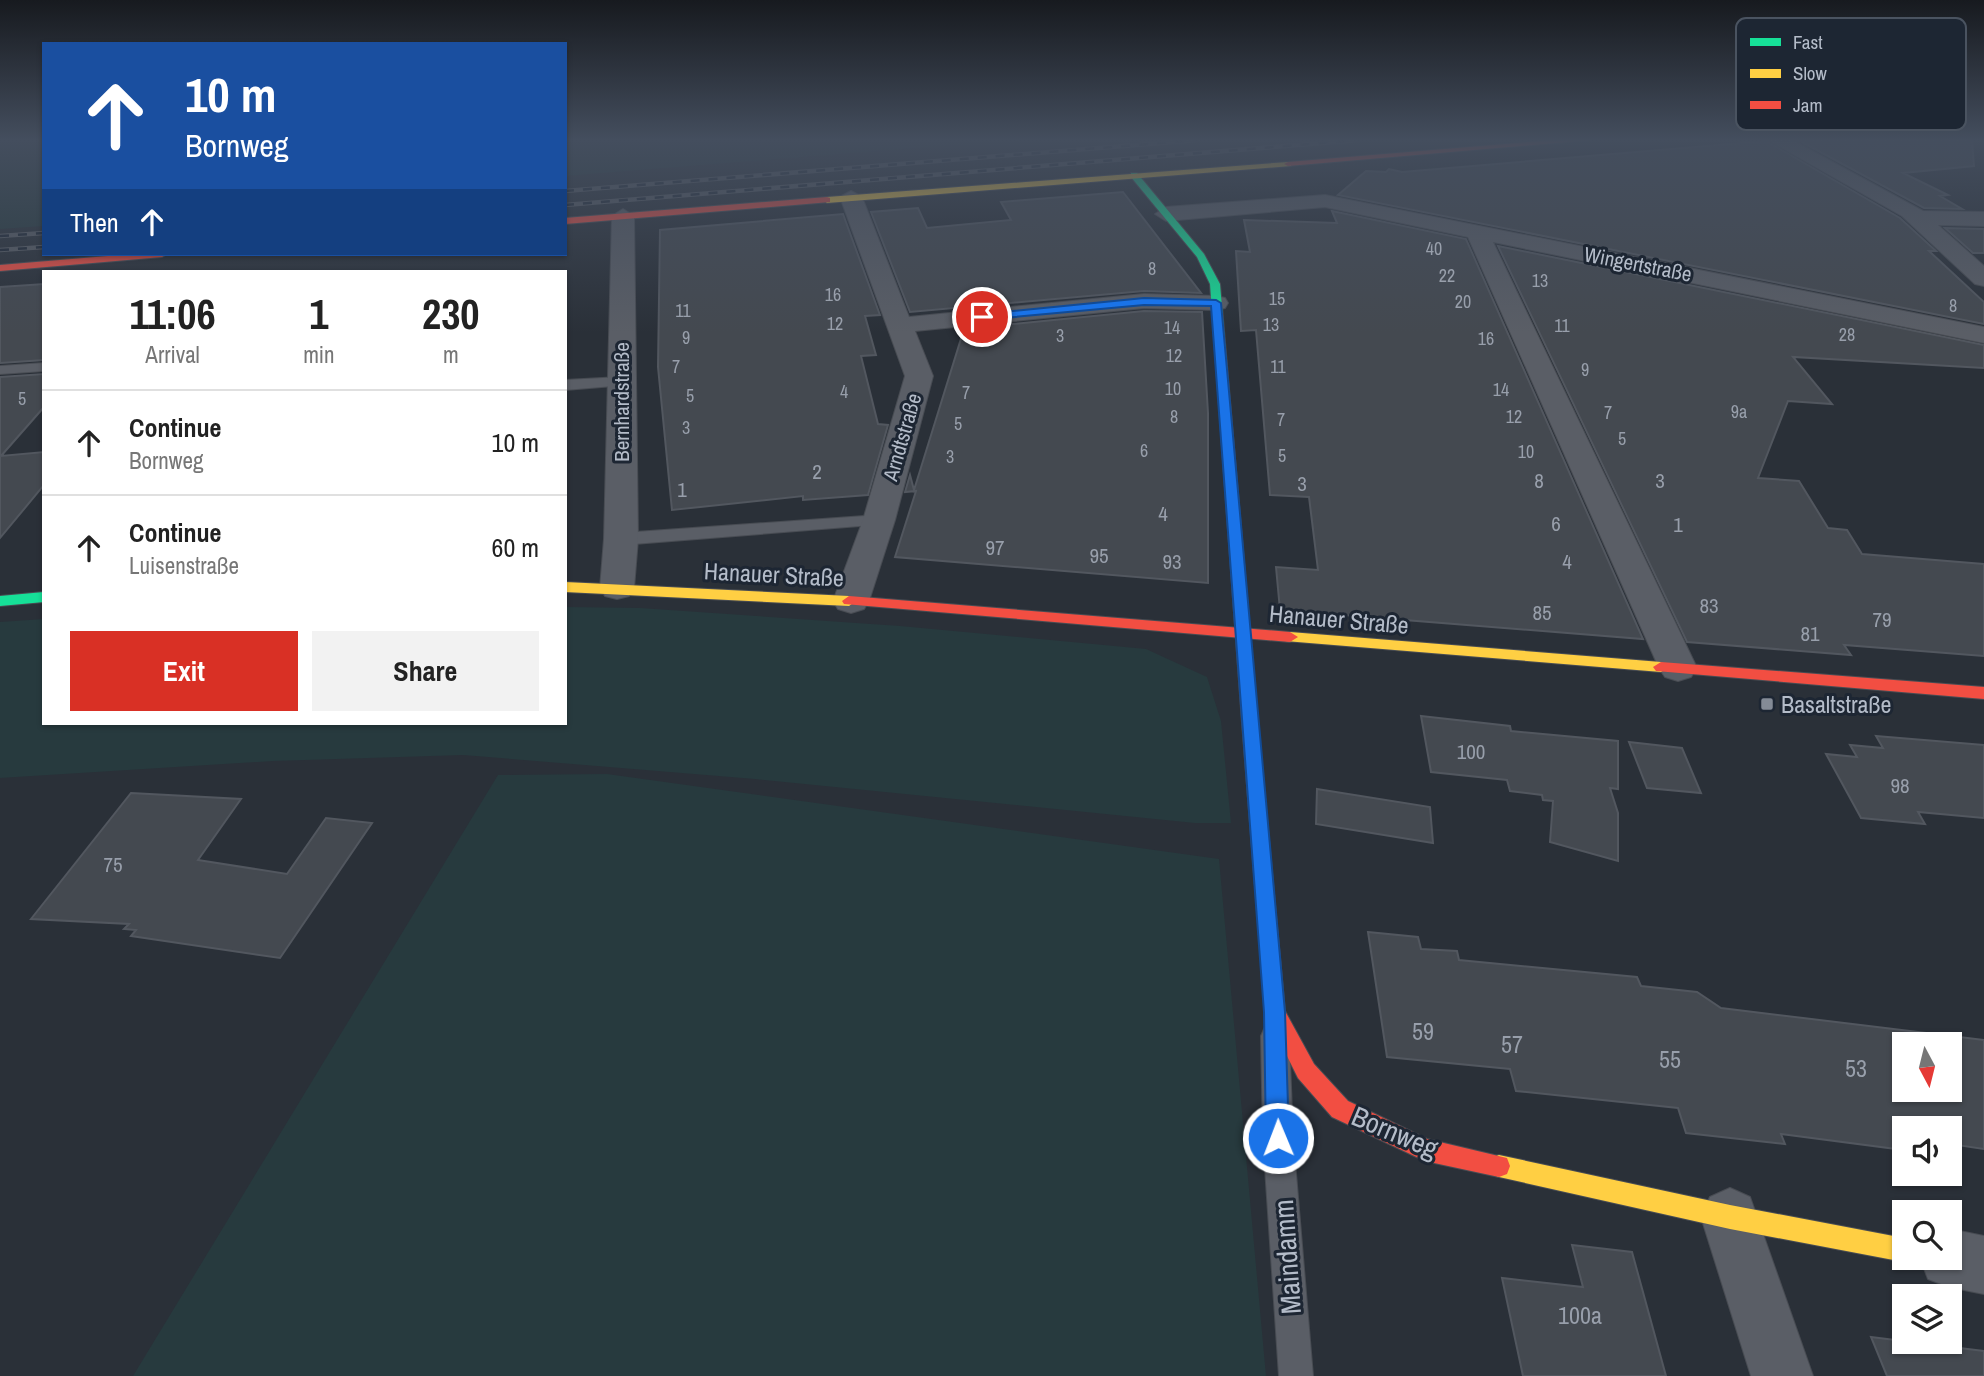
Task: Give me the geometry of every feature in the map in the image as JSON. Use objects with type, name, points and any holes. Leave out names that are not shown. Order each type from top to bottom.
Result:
[{"type":"main road","points":[[567,221],[764,204]]},
{"type":"main road","name":"Bornweg","points":[[1158,204],[1208,266],[1215,284],[1275,1012],[1306,1071],[1340,1109],[1376,1129],[1424,1150],[1730,1217],[1892,1248]]},
{"type":"main road","points":[[0,268],[139,256]]},
{"type":"main road","name":"Hanauer Straße","points":[[567,587],[850,601],[1984,692]]},
{"type":"main road","points":[[0,601],[42,597]]},
{"type":"street","name":"Arndtstraße","points":[[850,601],[879,520],[919,376],[854,204]]},
{"type":"street","name":"Wingertstraße","points":[[1166,214],[1267,204]]},
{"type":"street","name":"Wingertstraße","points":[[1333,204],[1984,335]]},
{"type":"street","points":[[1897,204],[1919,218],[1984,279]]},
{"type":"street","name":"Bernhardstraße","points":[[617,588],[621,539],[623,216]]},
{"type":"street","points":[[1919,218],[1984,219]]},
{"type":"street","points":[[1477,232],[1678,668]]},
{"type":"street","points":[[901,325],[1144,302],[1216,303]]},
{"type":"street","points":[[1730,1217],[1782,1376]]},
{"type":"street","points":[[1962,1261],[1984,1265]]},
{"type":"lane","points":[[0,370],[42,367]]},
{"type":"lane","points":[[567,385],[621,382]]},
{"type":"lane","points":[[621,539],[879,520]]},
{"type":"lane","name":"Maindamm","points":[[1275,1012],[1278,1138],[1296,1376]]},
{"type":"green space","points":[[0,204],[42,204],[42,226],[0,229]]},
{"type":"green space","points":[[567,607],[640,608],[900,626],[1146,649],[1207,677],[1221,721],[1231,823],[1195,823],[755,779],[463,755],[273,761],[0,778],[0,622],[42,619],[42,725],[567,725]]},
{"type":"green space","points":[[607,774],[1219,859],[1266,1376],[133,1376],[498,775]]},
{"type":"building","points":[[1002,204],[1132,204],[1201,293],[1144,291],[910,312],[871,212],[918,208],[927,228],[1011,220]]},
{"type":"building","points":[[1384,204],[1876,204],[1900,218],[1936,251],[1929,251],[1984,302],[1984,324]]},
{"type":"building","points":[[1917,204],[1954,204],[1962,209],[1924,208]]},
{"type":"building","points":[[1332,211],[1466,239],[1643,639],[1280,610],[1276,567],[1318,570],[1309,497],[1270,495],[1256,330],[1241,331],[1236,251],[1250,252],[1244,220],[1337,223]]},
{"type":"building","points":[[843,214],[880,315],[865,316],[876,355],[861,356],[878,424],[888,425],[868,495],[803,500],[803,496],[672,510],[658,367],[660,230]]},
{"type":"building","points":[[1945,228],[1984,229],[1984,253],[1973,253]]},
{"type":"building","points":[[1498,246],[1984,345],[1984,368],[1793,357],[1832,404],[1788,401],[1758,478],[1799,481],[1828,528],[1847,530],[1862,554],[1984,564],[1984,656],[1844,645],[1851,655],[1687,642]]},
{"type":"building","points":[[42,284],[42,360],[0,363],[0,287]]},
{"type":"building","points":[[1144,311],[1202,312],[1208,413],[1208,583],[895,557],[916,491],[905,492],[910,475],[914,490],[964,329]]},
{"type":"building","points":[[42,374],[42,409],[1,456],[42,452],[42,487],[0,538],[0,377]]},
{"type":"building","points":[[1421,716],[1510,726],[1511,731],[1618,741],[1618,789],[1610,788],[1618,813],[1618,861],[1550,842],[1553,801],[1543,800],[1542,795],[1510,791],[1507,780],[1431,772]]},
{"type":"building","points":[[1876,736],[1984,745],[1984,818],[1918,812],[1925,824],[1861,818],[1826,754],[1857,757],[1850,745],[1883,748]]},
{"type":"building","points":[[1629,742],[1682,748],[1701,793],[1647,788]]},
{"type":"building","points":[[1317,789],[1430,807],[1433,843],[1316,824]]},
{"type":"building","points":[[131,793],[241,799],[198,860],[287,874],[326,818],[372,823],[280,958],[131,936],[136,930],[124,929],[129,924],[31,919]]},
{"type":"building","points":[[1368,932],[1418,937],[1421,949],[1457,951],[1459,960],[1637,977],[1641,986],[1697,992],[1721,1008],[1918,1032],[1892,1032],[1892,1102],[1962,1102],[1962,1037],[1984,1040],[1984,1149],[1962,1146],[1962,1116],[1892,1116],[1892,1148],[1781,1134],[1785,1144],[1686,1133],[1678,1108],[1516,1091],[1510,1069],[1387,1057]]},
{"type":"building","points":[[1572,1245],[1632,1252],[1666,1376],[1523,1376],[1502,1278],[1583,1287]]},
{"type":"building","points":[[1871,1337],[1892,1340],[1892,1354],[1962,1354],[1962,1348],[1984,1351],[1984,1376],[1887,1376]]},
{"type":"railway","points":[[567,205],[575,204]]},
{"type":"railway","points":[[0,236],[42,233]]},
{"type":"railway","points":[[0,250],[42,247]]},
{"type":"traffic: fast","points":[[1158,204],[1201,256],[1215,284],[1228,447]]},
{"type":"traffic: fast","points":[[0,601],[42,597]]},
{"type":"traffic: slow","points":[[1228,447],[1250,723]]},
{"type":"traffic: slow","points":[[567,587],[849,601]]},
{"type":"traffic: slow","points":[[1290,637],[1661,667]]},
{"type":"traffic: slow","points":[[1499,1166],[1730,1217],[1892,1248]]},
{"type":"traffic: jam","points":[[567,221],[774,204]]},
{"type":"traffic: jam","points":[[0,268],[139,256]]},
{"type":"traffic: jam","points":[[849,601],[1290,637]]},
{"type":"traffic: jam","points":[[1661,667],[1984,693]]},
{"type":"traffic: jam","points":[[1250,723],[1275,1012],[1306,1071],[1340,1109],[1425,1150],[1499,1166]]},
{"type":"place","name":"Basaltstraße","points":[[1767,704]]},
{"type":"route","points":[[982,317],[1144,302],[1216,303],[1275,1012],[1278,1138]]}]
